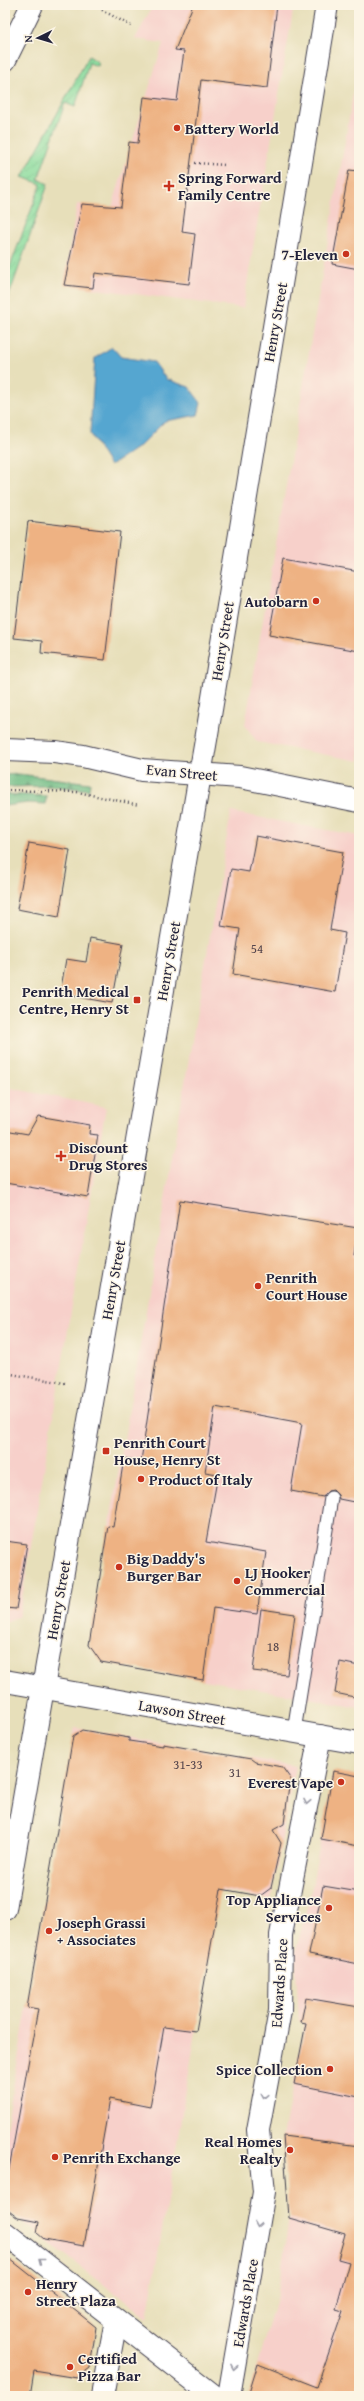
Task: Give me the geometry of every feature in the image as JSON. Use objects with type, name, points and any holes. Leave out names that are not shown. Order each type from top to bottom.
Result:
[{"type":"main road","points":[[5,60],[32,5]]},
{"type":"main road","name":"Henry Street","points":[[5,1909],[199,774],[328,7]]},
{"type":"main road","name":"Evan Street","points":[[5,750],[54,752],[83,756],[142,770],[240,777],[359,801]]},
{"type":"main road","name":"Lawson Street","points":[[5,1681],[359,1743]]},
{"type":"main road","name":"Edwards Place","points":[[229,2396],[264,2192],[258,2130],[280,2011],[282,1935],[320,1736]]},
{"type":"main road","points":[[5,2233],[214,2396]]},
{"type":"main road","points":[[102,2396],[116,2320]]},
{"type":"lane","points":[[294,1731],[331,1498]]},
{"type":"path","points":[[102,10],[133,27]]},
{"type":"path","points":[[195,162],[225,165]]},
{"type":"path","points":[[5,790],[77,792],[139,805]]},
{"type":"path","points":[[5,1373],[65,1383]]},
{"type":"shaded area","points":[[153,5],[294,5],[243,308],[64,285],[77,204],[112,207],[163,43],[135,39]]},
{"type":"shaded area","points":[[359,60],[359,761],[257,742],[245,725]]},
{"type":"shaded area","points":[[231,812],[359,836],[359,1707],[101,1662],[89,1645]]},
{"type":"shaded area","points":[[5,1087],[106,1107],[19,1616],[5,1622]]},
{"type":"shaded area","points":[[75,1728],[295,1766],[271,1900],[220,1891],[147,2318],[5,2208],[5,2135]]},
{"type":"shaded area","points":[[333,1771],[359,1776],[359,2396],[248,2396],[278,2291],[289,2218],[283,2136],[305,2023],[299,2021],[295,1954],[311,1892]]},
{"type":"green space","points":[[89,56],[99,63],[98,66],[89,63],[75,107],[65,103],[38,179],[48,184],[5,307],[5,280],[41,184],[22,177]]},
{"type":"green space","points":[[19,774],[90,783],[89,790],[53,786],[5,787],[5,775]]},
{"type":"green space","points":[[5,794],[47,796],[45,804],[28,803],[5,806]]},
{"type":"water","points":[[112,347],[121,357],[154,362],[166,379],[189,387],[201,403],[198,415],[165,421],[140,446],[110,466],[90,434],[95,358]]},
{"type":"building","points":[[193,5],[277,5],[267,88],[201,80],[182,232],[195,234],[189,284],[95,273],[93,288],[64,285],[82,204],[121,207],[129,142],[138,143],[144,97],[177,101],[184,51],[175,50]]},
{"type":"building","name":"7-Eleven","points":[[349,170],[359,171],[359,269],[332,264]]},
{"type":"building","points":[[28,521],[120,532],[105,660],[41,653],[42,641],[14,638]]},
{"type":"building","points":[[283,558],[359,572],[359,651],[269,635]]},
{"type":"building","points":[[256,836],[343,852],[330,930],[345,933],[335,992],[233,974],[240,929],[221,926],[231,869],[249,872]]},
{"type":"building","points":[[29,843],[70,850],[59,917],[17,909]]},
{"type":"building","points":[[90,938],[123,944],[112,1003],[60,994],[66,959],[86,962]]},
{"type":"building","points":[[38,1116],[90,1125],[89,1134],[98,1135],[88,1197],[5,1183],[5,1130],[28,1134]]},
{"type":"building","points":[[180,1200],[358,1228],[354,1256],[359,1256],[359,1503],[339,1499],[338,1495],[333,1490],[328,1491],[323,1497],[291,1491],[302,1423],[215,1407],[205,1472],[218,1474],[206,1542],[266,1552],[257,1614],[213,1608],[203,1680],[101,1662],[89,1645],[108,1526],[113,1527],[124,1458],[141,1461]]},
{"type":"building","points":[[5,1541],[27,1544],[16,1609],[5,1608]]},
{"type":"building","points":[[261,1609],[295,1614],[287,1675],[253,1671]]},
{"type":"building","points":[[340,1662],[359,1666],[359,1698],[335,1693]]},
{"type":"building","points":[[82,1730],[129,1738],[129,1741],[163,1746],[163,1744],[251,1759],[255,1762],[282,1767],[290,1778],[284,1824],[273,1830],[281,1843],[271,1888],[260,1896],[221,1889],[196,2031],[164,2027],[150,2107],[110,2099],[84,2246],[44,2239],[37,2233],[39,2222],[18,2218],[5,2208],[5,2191],[38,2009],[27,2007],[73,1736]]},
{"type":"building","points":[[333,1771],[359,1776],[359,1846],[321,1839]]},
{"type":"building","points":[[323,1886],[359,1892],[359,1964],[309,1954]]},
{"type":"building","points":[[306,1998],[359,2007],[359,2097],[294,2084],[306,2023],[301,2022]]},
{"type":"building","points":[[283,2136],[359,2146],[359,2396],[248,2396],[258,2364],[317,2387],[343,2311],[336,2309],[349,2262],[338,2259],[345,2234],[289,2218]]},
{"type":"building","name":"Henry Street Plaza","points":[[5,2255],[96,2327],[90,2368],[77,2378],[34,2371],[30,2396],[5,2396]]},
{"type":"place","name":"Battery World","points":[[177,128]]},
{"type":"place","name":"Spring Forward Family Centre","points":[[169,186]]},
{"type":"place","name":"7-Eleven","points":[[346,254]]},
{"type":"place","name":"Autobarn","points":[[316,601]]},
{"type":"place","name":"Penrith Medical Centre, Henry St","points":[[137,1000]]},
{"type":"place","name":"Discount Drug Stores","points":[[61,1156]]},
{"type":"place","name":"Penrith Court House","points":[[258,1286]]},
{"type":"place","name":"Penrith Court House, Henry St","points":[[106,1451]]},
{"type":"place","name":"Product of Italy","points":[[141,1479]]},
{"type":"place","name":"Big Daddy's Burger Bar","points":[[119,1567]]},
{"type":"place","name":"LJ Hooker Commercial","points":[[237,1581]]},
{"type":"place","name":"Everest Vape","points":[[341,1782]]},
{"type":"place","name":"Top Appliance Services","points":[[329,1908]]},
{"type":"place","name":"Joseph Grassi + Associates","points":[[49,1931]]},
{"type":"place","name":"Spice Collection","points":[[330,2069]]},
{"type":"place","name":"Real Homes Realty","points":[[290,2150]]},
{"type":"place","name":"Penrith Exchange","points":[[55,2157]]},
{"type":"place","name":"Henry Street Plaza","points":[[28,2292]]},
{"type":"place","name":"Certified Pizza Bar","points":[[70,2367]]}]
